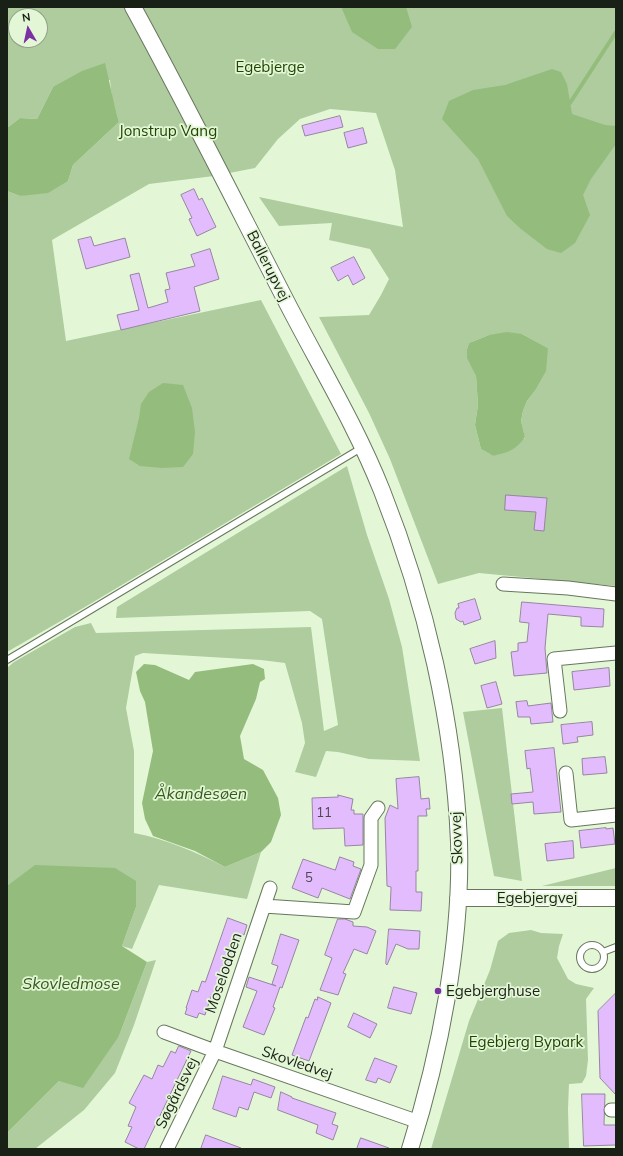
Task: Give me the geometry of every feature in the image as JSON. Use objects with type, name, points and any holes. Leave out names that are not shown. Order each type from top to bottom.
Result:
[{"type":"street","name":"Ballerupvej","points":[[133,7],[363,447],[382,490],[396,529]]},
{"type":"street","name":"Skovvej","points":[[396,529],[417,594],[435,661],[450,746],[459,843],[458,898],[450,983],[435,1058],[419,1122],[410,1149]]},
{"type":"street","points":[[503,584],[568,588],[616,594]]},
{"type":"street","points":[[560,711],[554,659],[616,653]]},
{"type":"street","points":[[566,773],[571,820],[616,815]]},
{"type":"street","points":[[264,906],[354,912],[371,865],[371,818],[378,808]]},
{"type":"street","name":"Moselodden","points":[[215,1051],[270,888]]},
{"type":"street","name":"Egebjergvej","points":[[458,898],[616,898]]},
{"type":"street","name":"Skovledvej","points":[[164,1032],[419,1122]]},
{"type":"street","name":"Søgårdsvej","points":[[167,1149],[215,1051]]},
{"type":"lane","points":[[7,660],[363,447]]},
{"type":"lane","points":[[603,952],[616,947]]},
{"type":"green space","points":[[7,7],[616,7],[616,586],[479,573],[438,584],[390,459],[369,413],[319,317],[369,315],[389,279],[370,249],[329,240],[332,223],[279,226],[259,197],[403,227],[395,170],[376,113],[330,109],[300,119],[278,139],[255,168],[214,176],[149,184],[52,240],[66,341],[261,300],[341,454],[7,652],[7,191],[20,196],[68,181],[73,165],[119,122],[112,99],[110,80],[53,87],[37,119],[20,118],[7,128]],"holes":[[[522,334],[548,348],[534,392],[527,401],[523,411],[521,421],[525,438],[493,456],[481,449],[475,425],[478,405],[476,376],[467,349],[469,343],[489,335]]]},
{"type":"green space","points":[[347,466],[367,535],[389,599],[402,647],[420,761],[369,759],[338,752],[326,751],[316,777],[295,772],[305,743],[302,723],[285,663],[261,660],[143,653],[135,656],[126,708],[134,751],[134,833],[181,847],[225,867],[261,852],[247,899],[159,885],[132,949],[122,946],[136,907],[7,886],[7,668],[14,662],[75,627],[91,623],[96,633],[311,627],[324,731],[338,725],[322,619],[310,611],[116,618],[117,607]]},
{"type":"green space","points":[[502,708],[522,881],[494,876],[463,712]]},
{"type":"green space","points":[[616,868],[616,886],[542,886]]},
{"type":"green space","name":"Egebjerg Bypark","points":[[531,930],[541,933],[563,934],[557,958],[568,979],[576,984],[594,988],[586,999],[588,1060],[586,1076],[582,1083],[569,1084],[569,1149],[431,1149],[469,1021],[490,970],[498,941],[509,933]]},
{"type":"green space","points":[[156,960],[134,1025],[115,1073],[84,1110],[35,1149],[7,1149],[7,1133],[59,1081],[119,1036],[147,962]]},
{"type":"water","points":[[343,7],[406,7],[412,27],[395,49],[378,49],[352,32],[342,9]]},
{"type":"water","points":[[105,63],[119,122],[73,165],[68,181],[48,193],[20,196],[7,191],[7,128],[20,118],[37,119],[53,87],[82,71]]},
{"type":"water","points":[[552,69],[561,72],[567,84],[572,114],[605,125],[616,126],[616,144],[591,179],[583,195],[590,215],[575,243],[561,253],[547,249],[507,216],[478,159],[442,119],[449,101],[473,90],[505,85]]},
{"type":"water","points":[[507,332],[522,334],[548,348],[546,371],[527,401],[523,411],[521,421],[525,437],[511,450],[493,456],[481,449],[475,425],[478,405],[476,376],[467,358],[467,349],[469,343],[489,335]]},
{"type":"water","points":[[163,383],[183,385],[192,408],[195,432],[193,454],[183,467],[162,468],[140,466],[129,459],[141,404],[149,392]]},
{"type":"water","name":"Åkandesøen","points":[[144,664],[155,665],[189,680],[195,672],[253,664],[264,669],[265,679],[260,682],[256,699],[240,736],[244,759],[263,770],[278,798],[281,815],[271,842],[261,852],[225,867],[195,851],[153,836],[145,819],[142,803],[153,751],[145,702],[140,691],[136,672]]},
{"type":"water","name":"Skovledmose","points":[[35,865],[115,868],[136,881],[136,907],[122,946],[147,962],[119,1036],[83,1088],[59,1081],[7,1133],[7,886]]},
{"type":"building","points":[[340,116],[343,127],[305,136],[302,126]]},
{"type":"building","points":[[363,128],[367,143],[348,148],[344,133]]},
{"type":"building","points":[[194,189],[199,200],[202,198],[216,227],[197,236],[189,219],[192,218],[181,195]]},
{"type":"building","points":[[91,237],[94,246],[125,238],[130,257],[86,269],[78,240]]},
{"type":"building","points":[[210,249],[219,279],[194,287],[200,311],[121,330],[117,315],[139,310],[130,275],[139,273],[148,308],[168,302],[165,290],[170,289],[166,273],[195,266],[191,255]]},
{"type":"building","points":[[354,257],[365,278],[353,285],[348,275],[338,281],[331,268]]},
{"type":"building","points":[[506,495],[547,498],[544,531],[534,530],[536,512],[505,510]]},
{"type":"building","points":[[475,599],[481,619],[464,625],[463,621],[461,622],[456,619],[455,613],[457,608],[459,608],[458,604]]},
{"type":"building","points":[[522,602],[604,609],[603,627],[581,626],[581,617],[548,614],[545,648],[547,673],[514,676],[511,652],[518,651],[518,643],[527,642],[529,623],[520,622]]},
{"type":"building","points":[[495,641],[496,658],[475,664],[470,649]]},
{"type":"building","points":[[609,668],[610,686],[574,690],[572,672]]},
{"type":"building","points":[[496,682],[502,704],[487,708],[481,686]]},
{"type":"building","points":[[527,701],[528,706],[551,703],[553,722],[531,724],[530,717],[518,717],[516,702]]},
{"type":"building","points":[[592,722],[593,735],[577,737],[578,742],[563,744],[561,725]]},
{"type":"building","points":[[554,748],[561,812],[534,814],[533,802],[512,804],[511,794],[533,792],[530,768],[527,769],[525,751]]},
{"type":"building","points":[[605,757],[607,773],[583,775],[582,759]]},
{"type":"building","points":[[419,777],[421,799],[429,798],[430,809],[426,809],[427,816],[418,816],[418,871],[416,871],[416,892],[422,892],[421,911],[390,910],[391,887],[387,886],[385,818],[390,805],[398,809],[396,779]]},
{"type":"building","points":[[338,795],[353,799],[351,810],[354,810],[354,814],[363,814],[363,845],[345,846],[344,828],[313,829],[312,798],[338,797]]},
{"type":"building","points":[[613,828],[615,844],[581,848],[579,831]]},
{"type":"building","points":[[573,841],[574,858],[547,861],[545,844]]},
{"type":"building","points":[[340,857],[354,862],[353,866],[361,869],[350,899],[322,888],[318,898],[292,888],[303,859],[335,870]]},
{"type":"building","points":[[228,918],[247,925],[217,996],[212,994],[205,1015],[199,1013],[197,1018],[185,1014],[192,990],[198,992],[202,981],[205,982]]},
{"type":"building","points":[[338,919],[345,919],[353,922],[353,926],[367,927],[376,931],[367,954],[354,949],[343,973],[346,974],[338,995],[320,990],[332,958],[325,955]]},
{"type":"building","points":[[389,929],[420,931],[419,949],[408,949],[396,944],[387,965],[386,964]]},
{"type":"building","points":[[281,934],[299,940],[282,988],[280,987],[273,1007],[275,1008],[264,1035],[243,1027],[257,991],[246,987],[249,977],[276,986],[272,984],[278,966],[272,964]]},
{"type":"building","points":[[394,987],[417,993],[411,1014],[388,1008]]},
{"type":"building","points":[[616,993],[616,1095],[600,1078],[598,1011]]},
{"type":"building","points":[[318,997],[331,1003],[309,1061],[292,1055],[306,1017],[308,1018],[315,999],[317,1000]]},
{"type":"building","points":[[354,1013],[377,1024],[370,1038],[348,1027]]},
{"type":"building","points":[[179,1046],[191,1051],[144,1149],[139,1149],[125,1142],[132,1127],[128,1126],[136,1107],[129,1103],[144,1075],[152,1079],[158,1065],[163,1067],[171,1051],[175,1053]]},
{"type":"building","points":[[375,1058],[397,1066],[390,1083],[378,1078],[376,1083],[366,1080]]},
{"type":"building","points":[[223,1076],[251,1085],[253,1079],[275,1087],[271,1098],[254,1092],[248,1110],[239,1107],[236,1117],[213,1109]]},
{"type":"building","points":[[281,1092],[292,1098],[336,1113],[332,1124],[338,1126],[333,1140],[316,1133],[318,1125],[278,1110]]},
{"type":"building","points":[[582,1094],[605,1094],[604,1125],[616,1125],[616,1145],[584,1146]]},
{"type":"building","points":[[206,1135],[241,1148],[201,1149]]},
{"type":"building","points":[[361,1138],[389,1148],[389,1149],[357,1149]]},
{"type":"waterway","points":[[570,103],[616,32]]},
{"type":"place","name":"Egebjerghuse","points":[[438,991]]},
{"type":"park label","name":"Egebjerge","points":[[270,67]]},
{"type":"park label","name":"Jonstrup Vang","points":[[168,131]]}]
